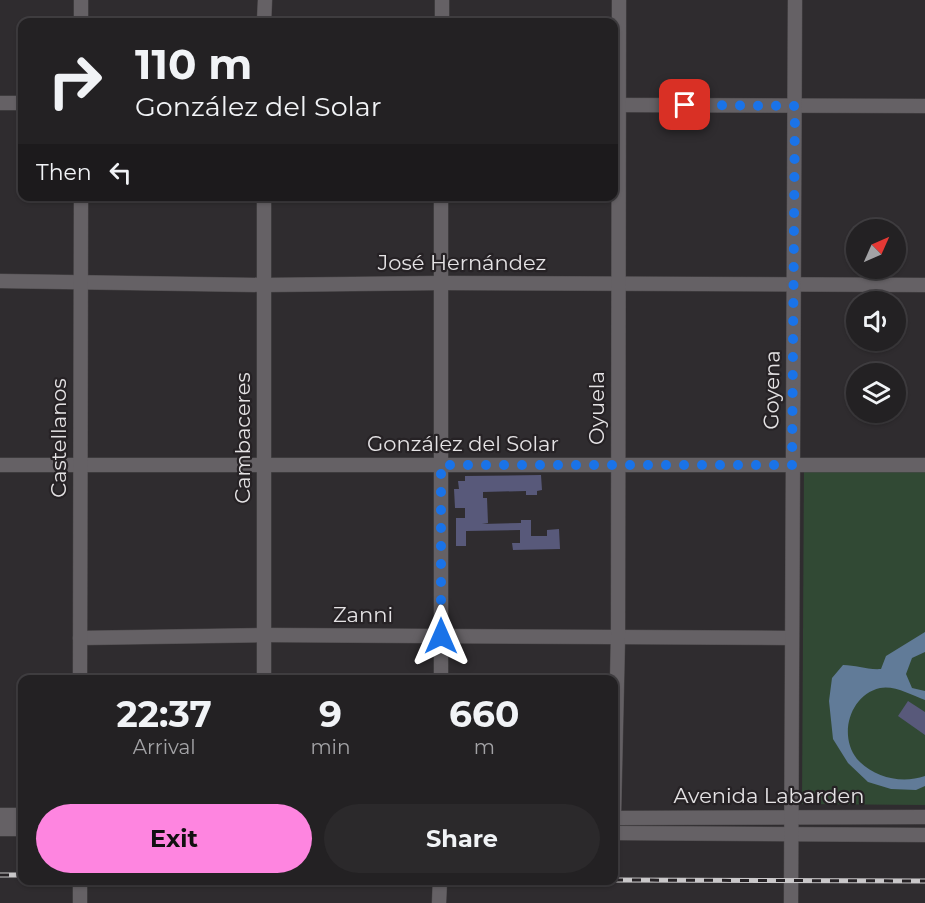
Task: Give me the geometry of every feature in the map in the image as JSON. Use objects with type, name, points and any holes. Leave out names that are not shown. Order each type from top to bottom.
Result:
[{"type":"street","points":[[81,0],[81,18]]},
{"type":"street","points":[[264,0],[264,18]]},
{"type":"street","points":[[442,0],[442,18]]},
{"type":"street","name":"Oyuela","points":[[618,35],[619,0]]},
{"type":"street","name":"Goyena","points":[[791,903],[795,0]]},
{"type":"street","points":[[0,103],[18,103]]},
{"type":"street","points":[[618,105],[925,106]]},
{"type":"street","name":"Castellanos","points":[[80,675],[81,201]]},
{"type":"street","name":"Cambaceres","points":[[264,201],[264,675]]},
{"type":"street","points":[[441,201],[441,675]]},
{"type":"street","name":"Oyuela","points":[[617,675],[618,201]]},
{"type":"street","name":"José Hernández","points":[[0,282],[264,285],[795,283],[925,285]]},
{"type":"street","name":"González del Solar","points":[[0,465],[925,465]]},
{"type":"street","name":"Zanni","points":[[80,638],[264,635],[791,638]]},
{"type":"street","points":[[0,815],[18,815]]},
{"type":"street","name":"Avenida Labarden","points":[[618,818],[925,817]]},
{"type":"street","points":[[0,829],[18,829]]},
{"type":"street","name":"Avenida Labarden","points":[[618,832],[925,835]]},
{"type":"street","points":[[80,885],[80,903]]},
{"type":"street","points":[[439,903],[440,885]]},
{"type":"green space","points":[[804,465],[925,467],[925,805],[802,804]]},
{"type":"water","points":[[925,632],[925,652],[912,658],[906,674],[912,688],[925,691],[925,700],[897,689],[880,688],[861,699],[850,717],[848,739],[851,749],[864,766],[889,778],[907,779],[925,776],[925,786],[916,790],[891,789],[868,782],[848,763],[833,739],[829,701],[832,678],[843,665],[881,669],[886,656]]},
{"type":"building","points":[[541,475],[542,490],[537,491],[537,495],[526,495],[526,491],[483,492],[483,498],[487,498],[488,523],[482,524],[521,523],[521,520],[531,520],[531,536],[547,536],[547,530],[559,529],[560,549],[513,550],[512,543],[520,543],[520,530],[466,531],[466,546],[456,546],[456,518],[465,518],[465,508],[455,508],[454,489],[459,489],[458,481],[465,481],[465,476]]},
{"type":"building","points":[[908,701],[925,712],[925,735],[898,716]]},
{"type":"railway","points":[[0,875],[18,875]]},
{"type":"railway","points":[[618,880],[925,881]]},
{"type":"route","points":[[441,636],[441,465],[792,465],[795,106],[685,105]]}]
